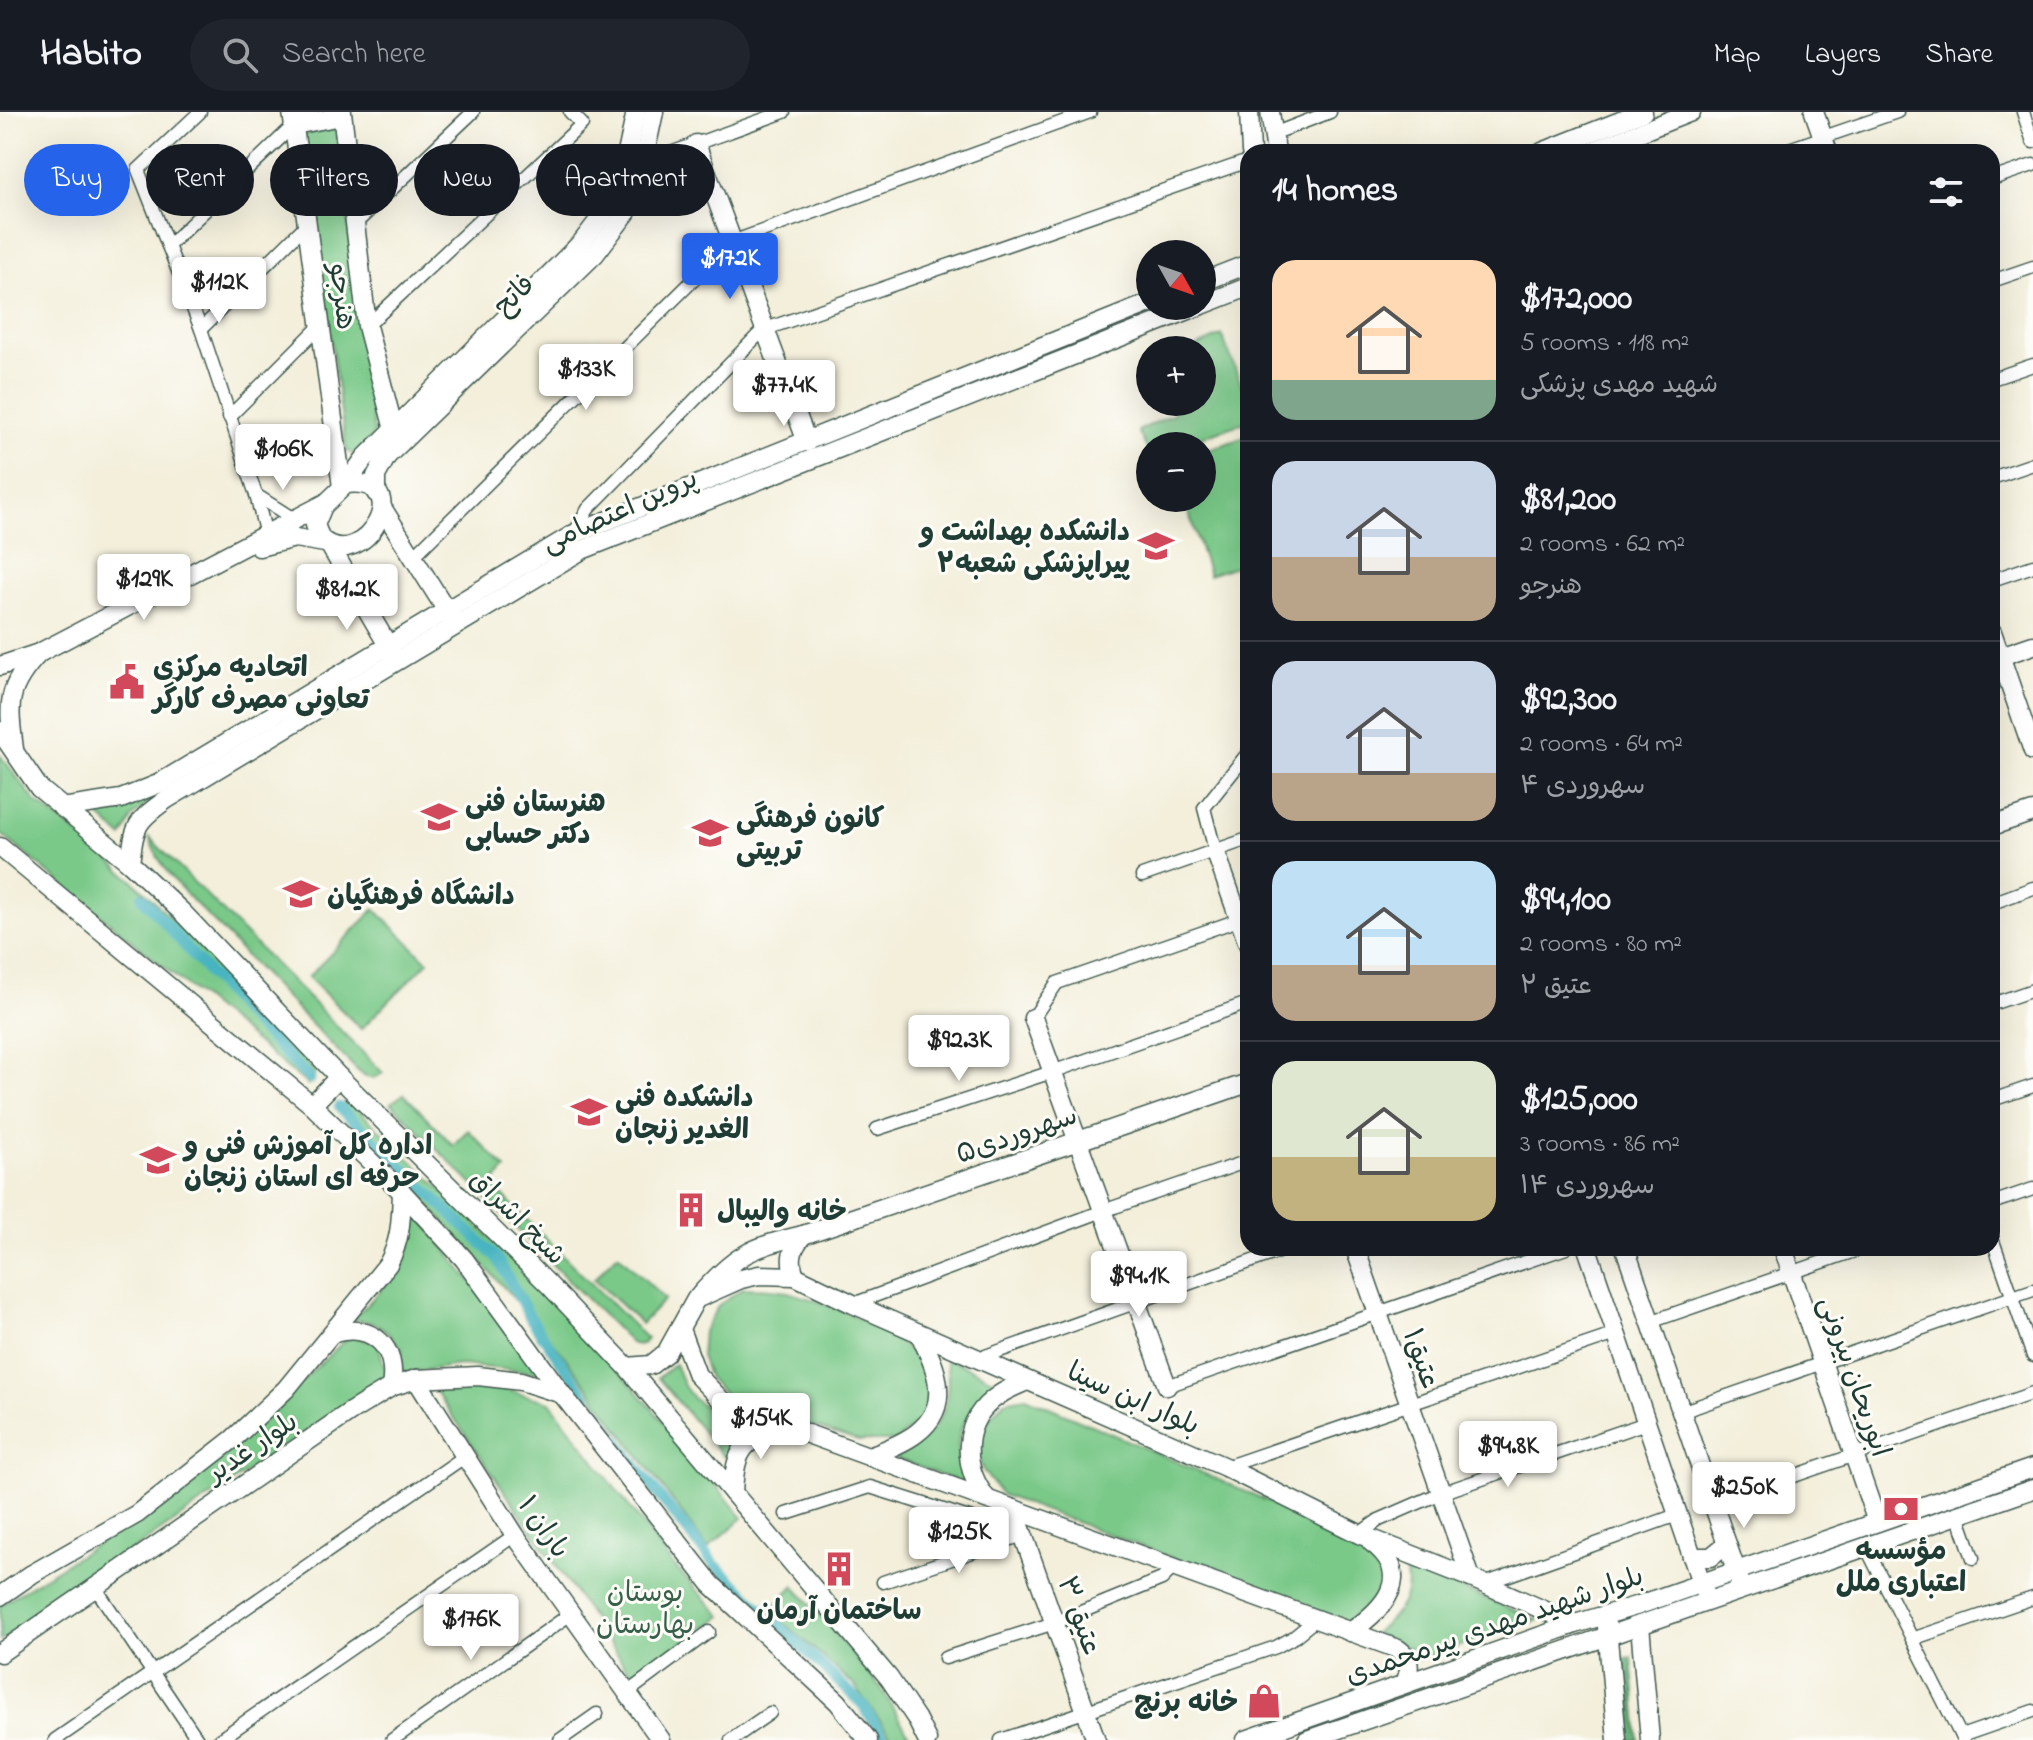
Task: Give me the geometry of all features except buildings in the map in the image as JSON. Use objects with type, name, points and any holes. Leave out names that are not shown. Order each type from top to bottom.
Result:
[{"type":"main road","name":"فاتح","points":[[629,144],[636,112]]},
{"type":"main road","name":"فاتح","points":[[647,144],[654,112]]},
{"type":"main road","points":[[1249,112],[1251,144]]},
{"type":"main road","points":[[1270,112],[1275,143]]},
{"type":"main road","points":[[1609,133],[1643,112]]},
{"type":"main road","points":[[1570,144],[1691,112]]},
{"type":"main road","points":[[1814,112],[1825,144]]},
{"type":"main road","name":"هنرجو","points":[[344,113],[367,326],[399,435]]},
{"type":"main road","points":[[293,118],[344,113]]},
{"type":"main road","name":"هنرجو","points":[[293,118],[319,327],[344,486]]},
{"type":"main road","points":[[715,196],[807,442]]},
{"type":"main road","name":"فاتح","points":[[344,486],[365,458],[399,435],[610,216]]},
{"type":"main road","points":[[1216,277],[1240,267]]},
{"type":"main road","name":"پروین اعتصامی","points":[[1216,299],[1240,290]]},
{"type":"main road","name":"پروین اعتصامی","points":[[130,863],[135,827],[147,813],[574,534],[1136,309]]},
{"type":"main road","name":"پروین اعتصامی","points":[[451,617],[582,550],[1162,320]]},
{"type":"main road","name":"فاتح","points":[[379,501],[376,476],[399,435]]},
{"type":"main road","points":[[392,653],[317,532],[318,512],[344,486],[363,485],[379,501],[451,617]]},
{"type":"main road","points":[[229,554],[295,538],[351,546],[365,537],[381,519],[379,501]]},
{"type":"main road","points":[[0,666],[39,653],[324,504]]},
{"type":"main road","points":[[360,662],[368,633],[366,608]]},
{"type":"main road","points":[[2000,657],[2033,645]]},
{"type":"main road","points":[[15,752],[8,708],[14,687],[39,653]]},
{"type":"main road","name":"پروین اعتصامی","points":[[62,808],[121,799],[158,784],[360,662],[392,653]]},
{"type":"main road","points":[[2000,668],[2033,751]]},
{"type":"main road","name":"شیخ اشراق","points":[[0,731],[39,788],[130,863],[182,912],[339,1077],[548,1284],[627,1367],[889,1678],[927,1740]]},
{"type":"main road","points":[[2000,823],[2033,812]]},
{"type":"main road","points":[[0,847],[312,1105],[402,1192],[464,1259],[562,1394],[711,1584],[838,1702],[868,1740]]},
{"type":"main road","points":[[1215,850],[1240,909]]},
{"type":"main road","points":[[1033,1018],[1167,1386]]},
{"type":"main road","points":[[312,1105],[339,1077]]},
{"type":"main road","name":"سهروردی۵","points":[[696,1299],[728,1263],[761,1245],[803,1235],[1240,1086]]},
{"type":"main road","name":"بلوار غدیر","points":[[0,1596],[32,1574],[137,1514],[233,1439],[286,1389],[388,1264],[397,1247],[401,1229],[402,1192]]},
{"type":"main road","points":[[795,1276],[790,1262],[793,1248],[803,1235]]},
{"type":"main road","name":"عتیق۱","points":[[1358,1256],[1441,1493],[1478,1581]]},
{"type":"main road","points":[[1590,1256],[1708,1602]]},
{"type":"main road","points":[[1628,1256],[1742,1590]]},
{"type":"main road","name":"ابوریحان بیرونی","points":[[1786,1256],[1877,1522]]},
{"type":"main road","name":"بلوار ابن سینا","points":[[696,1299],[741,1279],[759,1275],[795,1276],[1225,1467],[1359,1534],[1575,1624]]},
{"type":"main road","points":[[627,1367],[651,1365],[666,1353],[696,1299]]},
{"type":"main road","points":[[334,1333],[347,1329],[362,1331],[385,1346],[391,1359],[391,1387]]},
{"type":"main road","points":[[680,1329],[697,1375],[725,1404],[1385,1643],[1407,1656],[1409,1674],[1405,1683]]},
{"type":"main road","points":[[869,1456],[916,1436],[931,1417],[939,1395],[938,1385],[920,1334]]},
{"type":"main road","name":"بلوار غدیر","points":[[0,1653],[391,1387],[416,1379],[478,1376],[521,1381],[562,1394]]},
{"type":"main road","name":"باران ۱","points":[[416,1379],[515,1535],[661,1740]]},
{"type":"main road","points":[[987,1499],[975,1485],[968,1463],[968,1440],[980,1415],[997,1396],[1027,1381]]},
{"type":"main road","points":[[733,1493],[734,1463],[747,1444],[758,1435],[786,1426]]},
{"type":"main road","name":"بلوار شهید مهدی پیرمحمدی","points":[[1246,1740],[2033,1468]]},
{"type":"main road","name":"بلوار شهید مهدی پیرمحمدی","points":[[1307,1740],[1338,1734],[1608,1636],[2033,1489]]},
{"type":"main road","name":"عتیق ۳","points":[[1014,1509],[1096,1740]]},
{"type":"main road","points":[[1350,1632],[1369,1619],[1387,1600],[1393,1585],[1387,1557],[1359,1534]]},
{"type":"main road","points":[[1692,1557],[1711,1557],[1727,1544]]},
{"type":"main road","points":[[1604,1616],[1617,1740]]},
{"type":"main road","points":[[1640,1625],[1650,1740]]},
{"type":"main road","points":[[1611,1663],[1625,1651],[1638,1652],[1643,1657]]},
{"type":"street","points":[[200,112],[138,170],[201,329],[256,495],[266,535]]},
{"type":"street","points":[[354,225],[473,112]]},
{"type":"street","points":[[367,326],[582,124],[570,112]]},
{"type":"street","points":[[696,144],[784,112]]},
{"type":"street","points":[[414,556],[732,242],[1090,112]]},
{"type":"street","points":[[1275,143],[1330,112]]},
{"type":"street","points":[[1827,144],[1897,112]]},
{"type":"street","points":[[2023,112],[2033,142]]},
{"type":"street","points":[[168,246],[293,118]]},
{"type":"street","points":[[574,534],[588,509],[763,330],[1240,164]]},
{"type":"street","points":[[2000,176],[2033,165]]},
{"type":"street","points":[[201,329],[306,225]]},
{"type":"street","points":[[2000,278],[2033,267]]},
{"type":"street","points":[[229,417],[319,327]]},
{"type":"street","points":[[2000,376],[2033,365]]},
{"type":"street","points":[[2000,475],[2033,464]]},
{"type":"street","points":[[256,495],[289,516],[300,517]]},
{"type":"street","points":[[2000,577],[2033,566]]},
{"type":"street","points":[[1215,850],[1204,808],[1240,763]]},
{"type":"street","points":[[1142,876],[1240,842]]},
{"type":"street","points":[[2000,900],[2033,888]]},
{"type":"street","points":[[1033,1018],[1057,983],[1240,920]]},
{"type":"street","points":[[2000,1001],[2033,990]]},
{"type":"street","points":[[877,1129],[1240,1006]]},
{"type":"street","points":[[2000,1097],[2033,1086]]},
{"type":"street","points":[[853,1304],[1240,1164]]},
{"type":"street","points":[[2000,1200],[2033,1189]]},
{"type":"street","points":[[977,1359],[1266,1256]]},
{"type":"street","points":[[1167,1386],[1543,1256]]},
{"type":"street","points":[[1650,1322],[1840,1256]]},
{"type":"street","points":[[1998,1256],[2033,1356]]},
{"type":"street","points":[[1681,1412],[2033,1290]]},
{"type":"street","points":[[1225,1467],[1616,1334]]},
{"type":"street","points":[[1713,1504],[2033,1393]]},
{"type":"street","points":[[1359,1534],[1379,1520],[1441,1493],[1646,1423]]},
{"type":"street","points":[[55,1740],[464,1457]]},
{"type":"street","points":[[786,1514],[870,1487],[1023,1535]]},
{"type":"street","points":[[1478,1581],[1677,1515]]},
{"type":"street","points":[[1958,1515],[1973,1558]]},
{"type":"street","points":[[219,1740],[515,1535]]},
{"type":"street","points":[[883,1582],[1023,1535]]},
{"type":"street","points":[[1866,1547],[1962,1738],[2033,1711]]},
{"type":"street","points":[[945,1658],[1054,1623],[1162,1579],[1173,1568]]},
{"type":"street","points":[[95,1587],[198,1740]]},
{"type":"street","points":[[1912,1639],[2033,1598]]},
{"type":"street","points":[[392,1740],[572,1613]]},
{"type":"street","points":[[1001,1740],[1276,1647],[1315,1620]]},
{"type":"street","points":[[628,1692],[709,1632]]},
{"type":"street","points":[[731,1740],[770,1713]]},
{"type":"street","points":[[560,1740],[597,1714]]},
{"type":"green space","points":[[336,124],[338,144],[304,144],[303,135]]},
{"type":"green space","points":[[314,216],[347,216],[374,434],[358,452],[352,454],[346,450]]},
{"type":"green space","points":[[1222,335],[1240,381],[1240,424],[1216,432],[1138,431],[1169,416],[1216,416],[1216,338]]},
{"type":"green space","points":[[1240,439],[1240,565],[1209,575],[1189,512],[1216,512],[1216,447]]},
{"type":"green space","points":[[369,665],[145,805],[133,816],[122,837],[96,813],[122,807]]},
{"type":"green space","points":[[0,755],[36,802],[141,888],[211,958],[316,1073],[308,1085],[0,833]]},
{"type":"green space","points":[[149,837],[383,1073],[367,1078],[343,1056],[177,884],[161,862]]},
{"type":"green space","points":[[375,909],[428,962],[361,1029],[308,977]]},
{"type":"green space","points":[[404,1094],[453,1145],[468,1130],[506,1169],[492,1185],[647,1339],[645,1341],[631,1343],[391,1103]]},
{"type":"green space","points":[[348,1100],[571,1320],[642,1397],[743,1518],[708,1548],[562,1353],[339,1110]]},
{"type":"green space","points":[[416,1212],[543,1373],[461,1365],[402,1373],[402,1349],[391,1336],[376,1324],[352,1320],[385,1286],[409,1250]]},
{"type":"green space","points":[[618,1254],[665,1299],[641,1324],[594,1279]]},
{"type":"green space","points":[[743,1288],[780,1290],[823,1303],[875,1327],[899,1343],[918,1360],[929,1379],[931,1399],[926,1411],[896,1441],[858,1441],[735,1405],[709,1378],[701,1356],[703,1331],[719,1305]]},
{"type":"green space","points":[[353,1336],[378,1344],[387,1376],[380,1384],[346,1404],[0,1641],[0,1605],[178,1493]]},
{"type":"green space","points":[[946,1357],[1009,1387],[976,1408],[961,1428],[958,1456],[964,1484],[895,1458],[923,1438],[940,1418],[948,1392]]},
{"type":"green space","points":[[675,1364],[693,1398],[740,1434],[724,1457],[658,1378]]},
{"type":"green space","name":"بوستان بهارستان","points":[[493,1386],[550,1402],[675,1567],[722,1616],[633,1677],[434,1389]]},
{"type":"green space","points":[[1026,1397],[1279,1506],[1372,1551],[1383,1575],[1380,1598],[1347,1622],[1002,1495],[984,1472],[977,1454],[978,1432],[1004,1401]]},
{"type":"green space","points":[[1403,1565],[1538,1620],[1418,1660],[1412,1650],[1374,1633],[1390,1620],[1402,1604],[1407,1585]]},
{"type":"green space","points":[[794,1585],[881,1688],[912,1740],[894,1740],[854,1685],[770,1610]]},
{"type":"green space","points":[[1632,1658],[1639,1740],[1624,1740],[1617,1663]]},
{"type":"waterway","points":[[142,897],[243,1012],[310,1079]]},
{"type":"waterway","points":[[339,1107],[497,1258],[531,1319],[577,1385],[637,1468],[713,1563],[862,1704],[885,1740]]},
{"type":"place","name":"دانشکده بهداشت و پیراپزشکى شعبه۲","points":[[1156,546]]},
{"type":"place","name":"اتحادیه مرکزی تعاونی مصرف کارگر","points":[[127,682]]},
{"type":"place","name":"هنرستان فنی دکتر حسابی","points":[[439,817]]},
{"type":"place","name":"کانون فرهنگی تربیتی","points":[[710,833]]},
{"type":"place","name":"دانشگاه فرهنگیان","points":[[301,894]]},
{"type":"place","name":"دانشکده فنی الغدیر زنجان","points":[[589,1112]]},
{"type":"place","name":"اداره کل آموزش فنی و حرفه ای استان زنجان","points":[[158,1160]]},
{"type":"place","name":"خانه والیبال","points":[[691,1210]]},
{"type":"place","name":"مؤسسه اعتباری ملل","points":[[1901,1509]]},
{"type":"place","name":"ساختمان آرمان","points":[[839,1569]]},
{"type":"place","name":"خانه برنج","points":[[1264,1701]]}]
